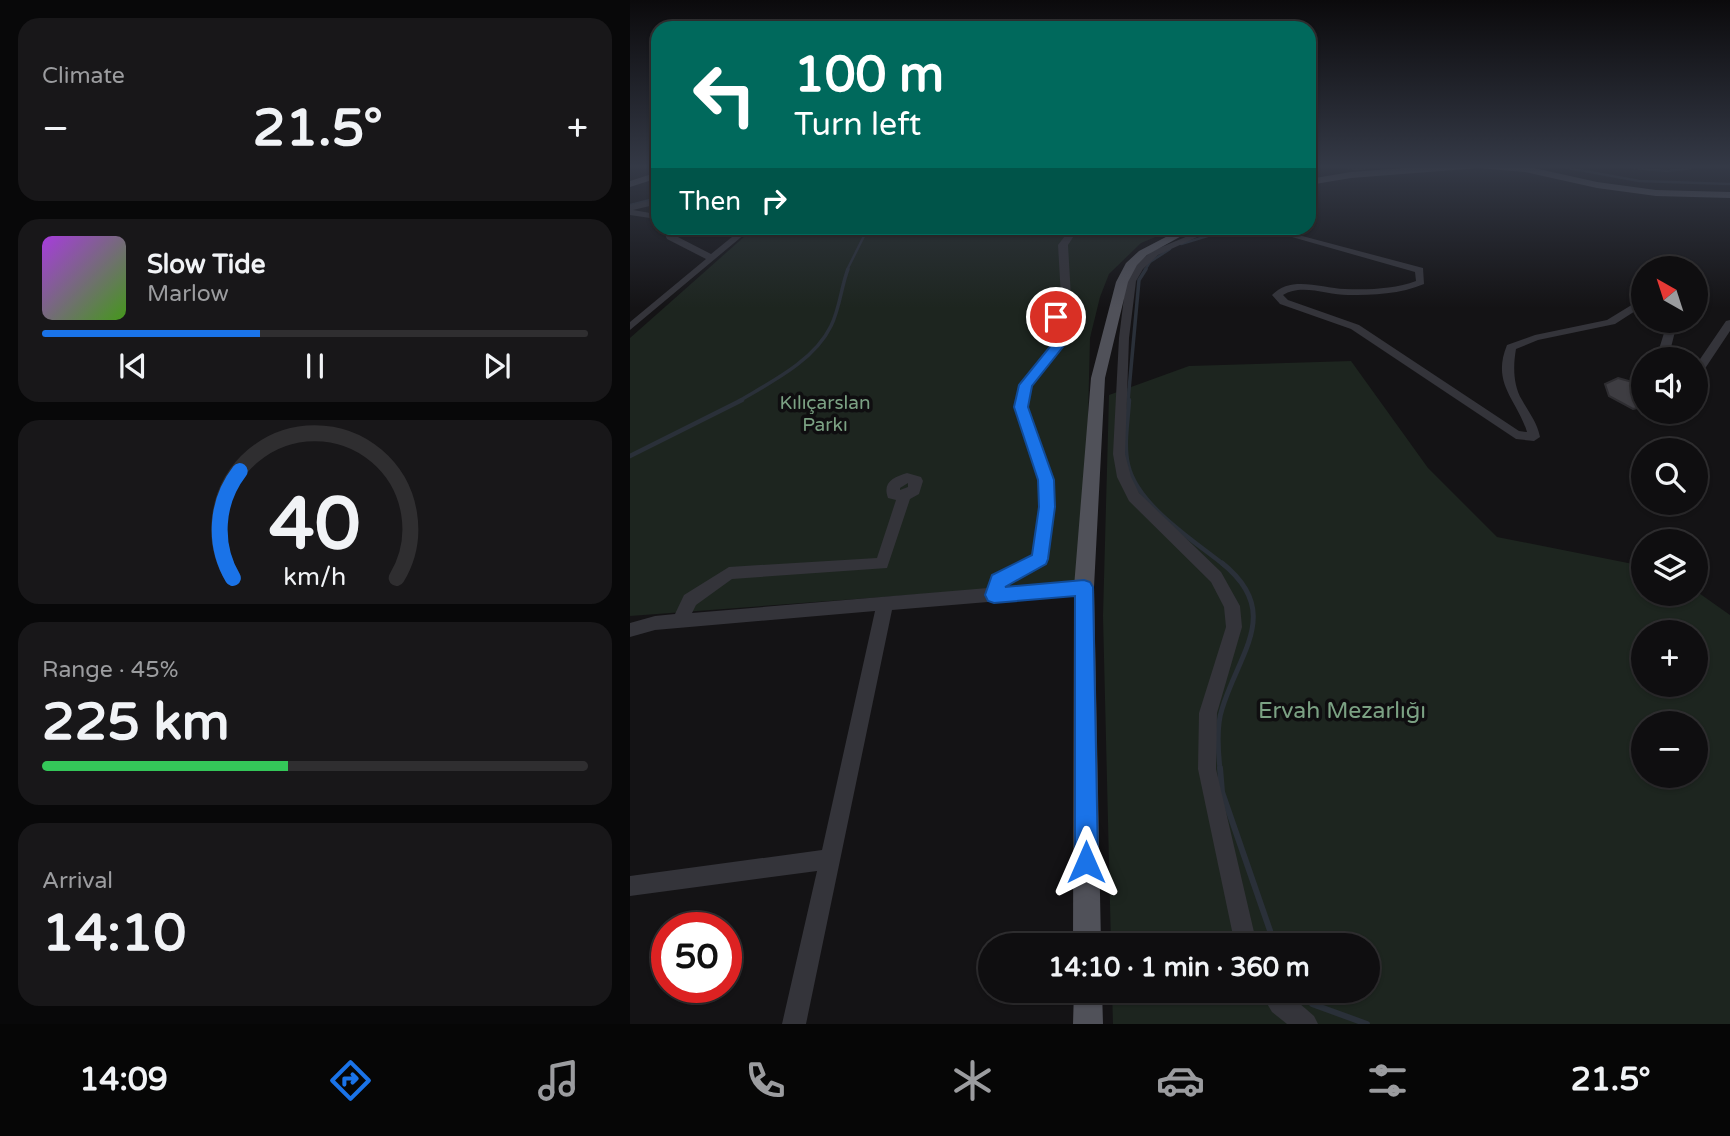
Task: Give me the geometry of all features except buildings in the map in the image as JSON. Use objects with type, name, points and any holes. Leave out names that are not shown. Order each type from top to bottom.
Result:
[{"type":"main road","points":[[1087,933],[1084,587],[1098,378],[1122,282],[1132,263],[1143,253],[1178,235]]},
{"type":"main road","points":[[1088,1003],[1088,1024]]},
{"type":"street","points":[[669,235],[712,257]]},
{"type":"street","points":[[630,327],[739,235]]},
{"type":"street","points":[[994,595],[998,580],[1040,559],[1047,507],[1046,480],[1021,407],[1025,385],[1059,343],[1056,317],[1066,297],[1063,244],[1069,235]]},
{"type":"street","points":[[1197,235],[1155,253],[1139,267],[1131,281],[1124,338],[1119,454],[1124,477],[1134,497],[1216,577],[1232,606],[1234,627],[1208,713],[1207,769],[1244,933]]},
{"type":"street","points":[[1291,235],[1420,270],[1421,282],[1410,288],[1342,292],[1296,287],[1282,289],[1277,295],[1284,302],[1355,327],[1516,435],[1534,437],[1533,425],[1515,398],[1507,370],[1511,347],[1529,338],[1575,331],[1614,321],[1631,309]]},
{"type":"street","points":[[1708,355],[1730,323]]},
{"type":"street","points":[[680,621],[690,600],[729,573],[882,564],[904,496]]},
{"type":"street","points":[[630,630],[655,623],[1084,587]]},
{"type":"street","points":[[794,1024],[885,604]]},
{"type":"street","points":[[630,886],[830,859]]},
{"type":"street","points":[[1279,1003],[1306,1024]]},
{"type":"green space","name":"Kılıçarslan Parkı","points":[[746,235],[1160,235],[1141,243],[1109,274],[1090,338],[1084,582],[630,616],[630,338]]},
{"type":"green space","name":"Ervah Mezarlığı","points":[[1351,361],[1428,468],[1497,537],[1631,564],[1631,606],[1708,606],[1708,599],[1730,615],[1730,1024],[1113,1024],[1112,1003],[1380,1003],[1380,933],[1111,933],[1103,616],[1109,395],[1189,366]]},
{"type":"waterway","points":[[847,270],[864,235]]},
{"type":"waterway","points":[[1181,244],[1211,235]]},
{"type":"waterway","points":[[1145,270],[1150,262],[1170,249]]},
{"type":"waterway","points":[[739,401],[791,370],[814,350],[834,319],[848,269]]},
{"type":"waterway","points":[[1128,401],[1139,280],[1146,269]]},
{"type":"waterway","points":[[630,456],[742,400]]},
{"type":"waterway","points":[[1129,400],[1126,449],[1133,480],[1154,508],[1224,565]]},
{"type":"waterway","points":[[1220,769],[1220,716],[1246,651],[1253,616],[1250,598],[1240,581],[1224,565]]},
{"type":"waterway","points":[[1220,768],[1222,792],[1271,933]]},
{"type":"waterway","points":[[1311,1003],[1367,1024]]},
{"type":"route","points":[[1056,317],[1059,343],[1025,385],[1021,407],[1046,480],[1047,507],[1040,559],[998,580],[994,595],[1084,587],[1086,862]]}]
